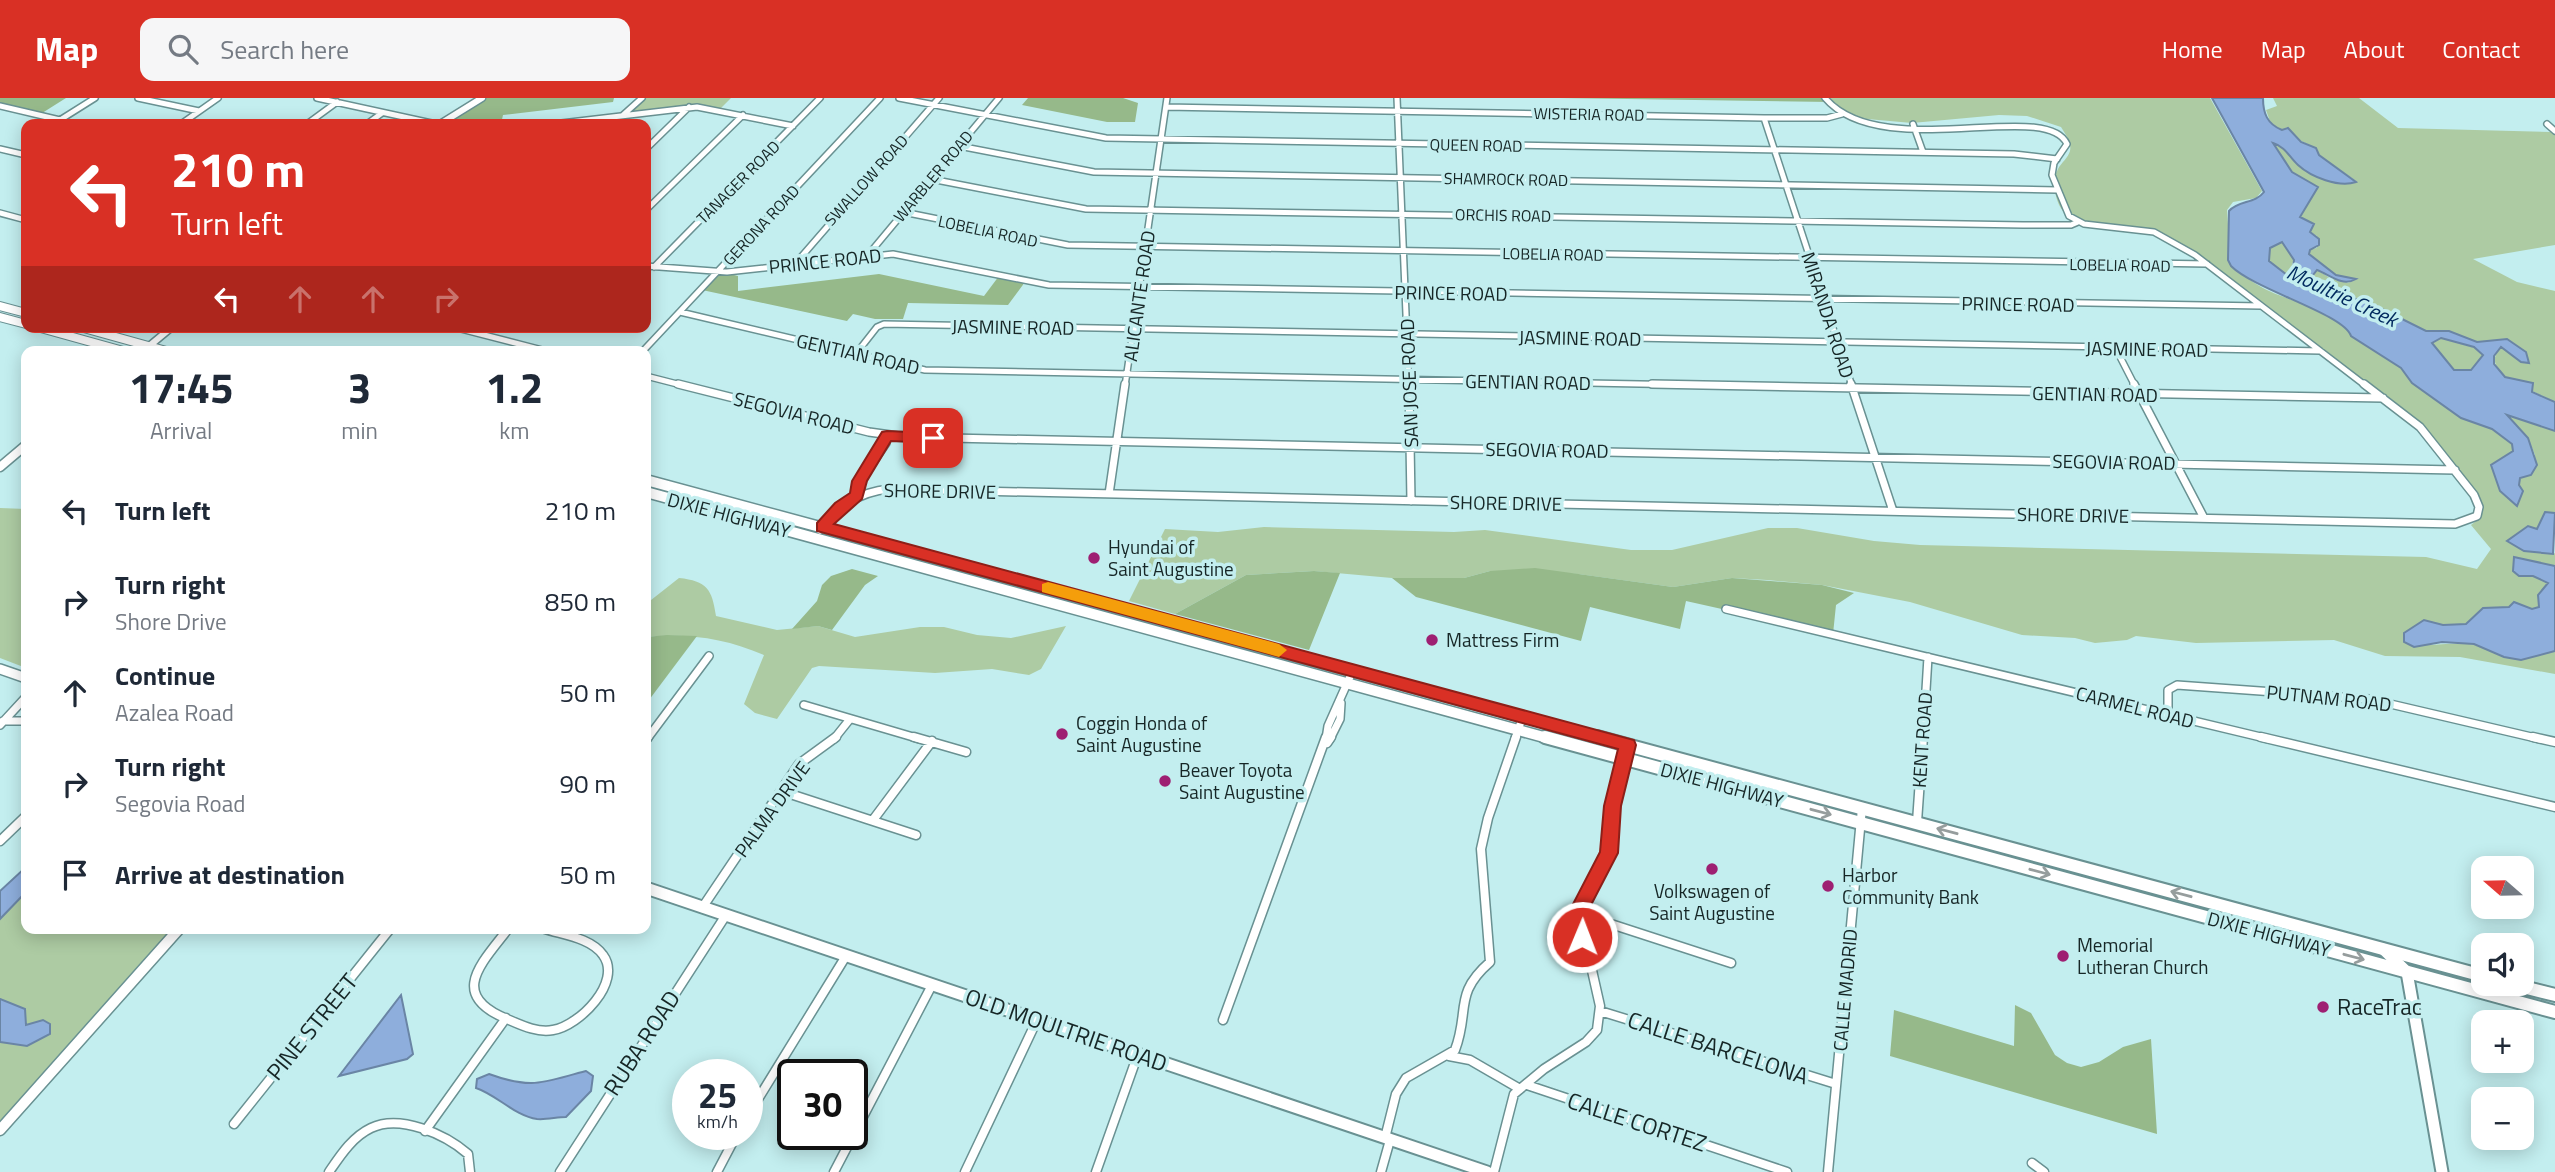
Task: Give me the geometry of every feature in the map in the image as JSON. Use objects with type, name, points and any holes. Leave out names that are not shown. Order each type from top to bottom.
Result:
[{"type":"main road","points":[[0,306],[21,312]]},
{"type":"main road","points":[[0,317],[21,323]]},
{"type":"main road","points":[[59,333],[105,346]]},
{"type":"main road","points":[[98,333],[137,346]]},
{"type":"main road","points":[[651,481],[2471,973]]},
{"type":"main road","points":[[669,498],[678,489]]},
{"type":"main road","name":"DIXIE HIGHWAY","points":[[651,493],[2555,1012]]},
{"type":"main road","points":[[1033,597],[1040,586]]},
{"type":"main road","points":[[1219,648],[1224,636]]},
{"type":"main road","points":[[0,669],[21,676]]},
{"type":"main road","name":"OLD MOULTRIE ROAD","points":[[651,890],[1487,1172]]},
{"type":"main road","points":[[2383,949],[2407,972],[2442,1172]]},
{"type":"main road","points":[[2534,990],[2555,995]]},
{"type":"street","points":[[62,119],[95,98]]},
{"type":"street","points":[[138,98],[199,111]]},
{"type":"street","points":[[188,119],[218,98]]},
{"type":"street","points":[[317,98],[413,119]]},
{"type":"street","points":[[446,119],[482,98]]},
{"type":"street","points":[[619,119],[642,98]]},
{"type":"street","name":"TANAGER ROAD","points":[[654,267],[820,98]]},
{"type":"street","name":"GERONA ROAD","points":[[648,346],[880,98]]},
{"type":"street","name":"QUEEN ROAD","points":[[899,98],[1096,137],[1923,152],[2040,155],[2057,159]]},
{"type":"street","name":"SWALLOW ROAD","points":[[795,264],[940,98]]},
{"type":"street","name":"WARBLER ROAD","points":[[868,255],[999,98]]},
{"type":"street","name":"ALICANTE ROAD","points":[[1109,494],[1167,98]]},
{"type":"street","name":"SAN JOSE ROAD","points":[[1398,98],[1412,447],[1411,501]]},
{"type":"street","points":[[1825,98],[1842,114],[1860,120],[1913,124],[1985,119]]},
{"type":"street","points":[[313,119],[337,102]]},
{"type":"street","points":[[0,106],[56,119]]},
{"type":"street","points":[[651,144],[690,107]]},
{"type":"street","points":[[596,119],[690,107],[793,126]]},
{"type":"street","name":"WISTERIA ROAD","points":[[1166,107],[1764,118],[1828,118],[1842,114]]},
{"type":"street","points":[[374,119],[382,113]]},
{"type":"street","points":[[651,205],[743,115]]},
{"type":"street","name":"MIRANDA ROAD","points":[[1764,118],[1892,511]]},
{"type":"street","points":[[1913,124],[1923,152]]},
{"type":"street","points":[[2053,124],[2062,132],[2067,144],[2052,170],[2057,190],[2066,213],[2078,222]]},
{"type":"street","points":[[2547,124],[2555,131]]},
{"type":"street","name":"SHAMROCK ROAD","points":[[959,146],[1076,170],[2057,190]]},
{"type":"street","points":[[0,149],[21,154]]},
{"type":"street","name":"ORCHIS ROAD","points":[[931,179],[1065,206],[1797,221],[2067,225],[2078,222]]},
{"type":"street","name":"LOBELIA ROAD","points":[[903,212],[1046,243],[1146,247],[1810,260],[2207,264]]},
{"type":"street","points":[[0,213],[21,219]]},
{"type":"street","name":"SHORE DRIVE","points":[[814,538],[840,507],[857,495],[889,489],[2466,523],[2477,516],[2479,507],[2427,434],[2384,398],[2207,264],[2169,237],[2154,232],[2078,222]]},
{"type":"street","name":"PRINCE ROAD","points":[[651,267],[718,272],[868,255],[900,254],[1037,284],[2262,306]]},
{"type":"street","name":"GENTIAN ROAD","points":[[680,313],[925,370],[2384,398]]},
{"type":"street","name":"JASMINE ROAD","points":[[855,355],[877,327],[884,324],[2320,351]]},
{"type":"street","points":[[150,346],[165,333]]},
{"type":"street","points":[[476,333],[527,346]]},
{"type":"street","points":[[2116,349],[2204,518]]},
{"type":"street","name":"SEGOVIA ROAD","points":[[651,377],[887,436],[2455,470]]},
{"type":"street","points":[[857,495],[859,481],[887,436]]},
{"type":"street","points":[[0,467],[21,449]]},
{"type":"street","name":"CARMEL ROAD","points":[[1726,609],[2555,807]]},
{"type":"street","points":[[651,733],[709,656]]},
{"type":"street","name":"KENT ROAD","points":[[1917,822],[1928,657]]},
{"type":"street","points":[[1223,1020],[1325,746],[1337,728],[1343,711],[1341,703],[1353,670]]},
{"type":"street","name":"PUTNAM ROAD","points":[[2168,715],[2168,690],[2177,685],[2293,692],[2369,699],[2555,742]]},
{"type":"street","points":[[1,723],[21,702]]},
{"type":"street","points":[[804,705],[966,752]]},
{"type":"street","points":[[1381,1172],[1400,1081],[1415,1071],[1450,1056],[1457,1046],[1465,988],[1475,973],[1490,962],[1481,849],[1523,716]]},
{"type":"street","name":"PALMA DRIVE","points":[[702,908],[799,764],[836,737],[850,719]]},
{"type":"street","points":[[1,723],[21,721]]},
{"type":"street","points":[[873,820],[892,791],[911,775],[932,741]]},
{"type":"street","points":[[1494,1172],[1512,1097],[1544,1069],[1595,1033],[1600,1011],[1582,937],[1580,914],[1585,895],[1609,853],[1613,806],[1628,745]]},
{"type":"street","points":[[781,791],[916,835]]},
{"type":"street","name":"CALLE MADRID","points":[[1828,1172],[1862,808]]},
{"type":"street","points":[[0,841],[21,821]]},
{"type":"street","points":[[2105,873],[2120,894]]},
{"type":"street","points":[[1580,914],[1731,962]]},
{"type":"street","name":"RUBA ROAD","points":[[559,1172],[726,915]]},
{"type":"street","points":[[0,1130],[175,934]]},
{"type":"street","name":"PINE STREET","points":[[234,1124],[386,934]]},
{"type":"street","points":[[504,934],[478,970],[472,988],[474,1001],[484,1010],[540,1031],[566,1027],[582,1017],[607,982],[609,968],[606,956],[594,946],[559,934]]},
{"type":"street","points":[[763,1091],[846,956]]},
{"type":"street","points":[[834,1172],[932,985]]},
{"type":"street","name":"CALLE BARCELONA","points":[[1600,1011],[1836,1084]]},
{"type":"street","points":[[425,1131],[506,1018]]},
{"type":"street","points":[[965,1172],[1037,1020]]},
{"type":"street","points":[[1096,1172],[1138,1054]]},
{"type":"street","name":"CALLE CORTEZ","points":[[1450,1056],[1474,1060],[1502,1082],[1787,1172]]},
{"type":"street","points":[[329,1172],[354,1139],[377,1125],[402,1122],[457,1143],[468,1154],[470,1172]]},
{"type":"street","points":[[717,1172],[729,1150]]},
{"type":"street","points":[[2032,1163],[2044,1172]]},
{"type":"green space","points":[[0,98],[66,98],[39,115],[0,106]]},
{"type":"green space","points":[[485,98],[614,98],[613,102],[503,115],[502,119],[451,119]]},
{"type":"green space","points":[[642,98],[731,98],[719,110],[702,107],[623,116]]},
{"type":"green space","points":[[1028,98],[1123,98],[1138,103],[1135,122],[1107,122],[1022,105]]},
{"type":"green space","points":[[1559,98],[1828,98],[1832,102]]},
{"type":"green space","points":[[1828,98],[2210,98],[2262,191],[2256,198],[2233,202],[2227,210],[2231,266],[2272,293],[2337,320],[2351,336],[2401,368],[2461,418],[2492,429],[2512,444],[2513,451],[2491,465],[2500,491],[2516,505],[2520,477],[2535,455],[2528,438],[2506,414],[2555,431],[2555,513],[2545,512],[2537,530],[2553,554],[2555,553],[2555,566],[2550,565],[2533,576],[2548,583],[2538,595],[2539,607],[2532,609],[2514,602],[2510,607],[2483,608],[2466,624],[2443,625],[2424,620],[2404,633],[2404,642],[2422,645],[2475,645],[2516,659],[2555,651],[2555,674],[2460,657],[2385,656],[2334,640],[2196,643],[2136,636],[2127,640],[2095,643],[2075,638],[2022,635],[1910,602],[1822,585],[1732,578],[1673,587],[1578,574],[1490,571],[1464,578],[1392,578],[1314,571],[1246,575],[1175,614],[1129,601],[1165,529],[1218,532],[1264,527],[1454,532],[1485,530],[1631,550],[1672,550],[1768,528],[1797,528],[1874,541],[1920,545],[2426,557],[2477,569],[2491,549],[2471,525],[2481,517],[2482,508],[2425,429],[2165,234],[2086,223],[2066,214],[2059,205],[2055,186],[2058,169],[2070,151],[2069,141],[2061,127],[2027,116],[1999,115],[1912,123],[1856,118],[1845,115]]},
{"type":"green space","points":[[2273,98],[2359,98],[2398,128],[2551,132],[2555,135],[2555,245],[2473,259],[2517,282],[2555,291],[2555,402],[2532,391],[2533,383],[2505,377],[2495,362],[2501,347],[2521,362],[2526,358],[2526,352],[2507,339],[2477,342],[2449,331],[2426,331],[2370,303],[2296,282],[2269,261],[2270,248],[2282,242],[2294,260],[2292,264],[2299,274],[2313,275],[2317,270],[2330,278],[2350,283],[2327,270],[2309,254],[2310,249],[2317,248],[2317,236],[2310,232],[2314,224],[2300,217],[2318,187],[2292,172],[2273,142],[2283,147],[2297,164],[2356,181],[2319,155],[2316,148],[2272,127],[2266,110],[2277,106]]},
{"type":"green space","points":[[718,271],[738,276],[738,291],[879,274],[984,296],[999,276],[1025,282],[1008,305],[908,303],[903,319],[875,319],[853,314],[847,321],[702,290]]},
{"type":"green space","points":[[2441,338],[2479,349],[2483,355],[2471,370],[2454,370],[2432,343]]},
{"type":"green space","points":[[0,508],[21,509],[21,666],[0,658]]},
{"type":"green space","points":[[1535,568],[1673,587],[1732,578],[1822,585],[1854,593],[1836,605],[1833,634],[1686,601],[1680,629],[1590,607],[1581,641],[1416,597],[1392,578],[1464,578],[1490,571]]},
{"type":"green space","points":[[852,569],[878,576],[865,585],[832,630],[818,626],[792,629],[817,601],[822,585],[831,576]]},
{"type":"green space","points":[[1314,571],[1340,573],[1309,650],[1175,614],[1246,575]]},
{"type":"green space","points":[[679,578],[696,581],[710,593],[716,616],[777,630],[818,626],[855,637],[920,627],[944,627],[977,635],[1011,638],[1066,626],[1041,669],[1029,675],[992,669],[935,673],[819,666],[812,668],[777,719],[755,713],[744,704],[764,655],[735,644],[706,638],[651,637],[651,600]]},
{"type":"green space","points":[[697,636],[651,697],[651,637]]},
{"type":"green space","points":[[21,897],[21,934],[170,934],[0,1124],[0,1042],[27,1046],[43,1020],[25,1025],[26,1017],[0,999],[0,919]]},
{"type":"green space","points":[[2015,1005],[2031,1013],[2055,1055],[2067,1063],[2081,1067],[2099,1062],[2123,1047],[2151,1039],[2157,1134],[1890,1056],[1894,1010],[2014,1046]]},
{"type":"water","name":"Moultrie Creek","points":[[2212,98],[2263,98],[2265,113],[2273,125],[2282,130],[2288,128],[2301,142],[2316,148],[2319,155],[2356,182],[2342,184],[2318,177],[2273,143],[2292,172],[2318,187],[2300,217],[2314,224],[2310,232],[2319,239],[2319,245],[2310,250],[2309,254],[2336,275],[2356,279],[2341,281],[2317,270],[2313,275],[2299,274],[2293,269],[2294,260],[2282,242],[2270,248],[2269,261],[2296,282],[2370,303],[2426,331],[2449,331],[2477,342],[2507,339],[2526,352],[2529,363],[2521,362],[2501,347],[2494,356],[2494,364],[2505,377],[2533,383],[2532,392],[2555,402],[2555,431],[2507,415],[2528,438],[2537,465],[2531,475],[2520,478],[2519,485],[2523,491],[2517,506],[2500,491],[2491,465],[2513,451],[2512,444],[2492,429],[2461,418],[2412,383],[2401,368],[2351,336],[2333,319],[2259,284],[2231,266],[2228,260],[2229,211],[2264,192]],"holes":[[[2441,338],[2474,347],[2483,355],[2471,370],[2454,370],[2432,343]]]},
{"type":"water","points":[[2545,512],[2555,513],[2553,554],[2524,551],[2507,541],[2528,526],[2537,529]]},
{"type":"water","points":[[2514,557],[2555,566],[2555,651],[2521,660],[2504,657],[2474,644],[2442,642],[2414,647],[2404,642],[2404,633],[2424,620],[2443,625],[2466,624],[2483,608],[2509,607],[2514,602],[2532,609],[2539,607],[2538,595],[2548,583],[2533,576],[2519,576],[2513,571]]},
{"type":"water","points":[[21,872],[21,897],[0,919],[0,891]]},
{"type":"water","points":[[401,995],[413,1054],[407,1059],[339,1076]]},
{"type":"water","points":[[0,999],[25,1009],[26,1025],[43,1020],[50,1024],[50,1034],[27,1046],[0,1042]]},
{"type":"water","points":[[586,1071],[593,1076],[591,1091],[566,1117],[529,1117],[476,1088],[477,1079],[489,1074],[517,1082],[538,1083]]},
{"type":"slow traffic","points":[[1048,588],[1279,650]]},
{"type":"place","name":"Hyundai of Saint Augustine","points":[[1094,558]]},
{"type":"place","name":"Mattress Firm","points":[[1432,640]]},
{"type":"place","name":"Coggin Honda of Saint Augustine","points":[[1062,734]]},
{"type":"place","name":"Beaver Toyota Saint Augustine","points":[[1165,781]]},
{"type":"place","name":"Volkswagen of Saint Augustine","points":[[1712,869]]},
{"type":"place","name":"Harbor Community Bank","points":[[1828,886]]},
{"type":"place","name":"Memorial Lutheran Church","points":[[2063,956]]},
{"type":"place","name":"RaceTrac","points":[[2323,1007]]},
{"type":"route","points":[[933,438],[887,436],[886,443],[859,481],[857,495],[840,507],[823,527],[1628,745],[1613,806],[1609,853],[1582,904],[1582,937]]}]
